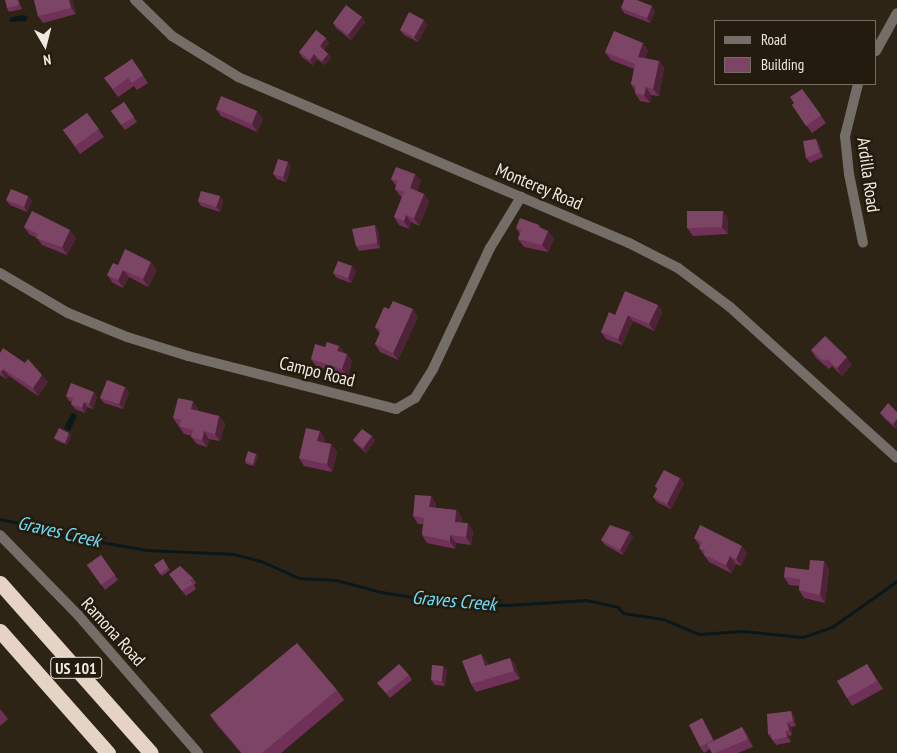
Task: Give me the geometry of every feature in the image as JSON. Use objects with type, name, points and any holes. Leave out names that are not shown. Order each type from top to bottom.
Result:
[{"type":"highway","name":"US 101","points":[[0,583],[151,753]]},
{"type":"highway","name":"US 101","points":[[0,631],[108,753]]},
{"type":"street","name":"Monterey Road","points":[[135,0],[172,36],[238,77],[657,256],[706,286],[897,458]]},
{"type":"street","points":[[877,49],[897,14]]},
{"type":"street","name":"Ardilla Road","points":[[858,85],[845,136],[847,165],[863,243]]},
{"type":"street","name":"Campo Road","points":[[0,273],[68,313],[127,337],[188,356],[396,409],[415,398],[433,369],[490,248],[521,197]]},
{"type":"street","name":"Ramona Road","points":[[0,535],[78,615],[198,753]]},
{"type":"shaded area","points":[[24,15],[28,17],[26,21],[9,22],[11,17]]},
{"type":"shaded area","points":[[72,413],[77,415],[70,431],[64,428]]},
{"type":"building","points":[[5,0],[18,0],[19,5],[7,8]]},
{"type":"building","points":[[34,0],[69,0],[71,8],[38,16]]},
{"type":"building","points":[[624,0],[637,0],[652,6],[647,18],[621,8]]},
{"type":"building","points":[[346,5],[362,17],[348,35],[333,23]]},
{"type":"building","points":[[409,12],[424,20],[414,37],[400,30]]},
{"type":"building","points":[[316,30],[326,38],[320,46],[328,54],[322,61],[314,54],[310,60],[299,52]]},
{"type":"building","points":[[614,31],[643,43],[638,57],[659,61],[653,89],[646,87],[644,95],[635,93],[636,86],[631,84],[635,64],[605,52]]},
{"type":"building","points":[[132,59],[143,75],[132,83],[128,78],[113,89],[104,78]]},
{"type":"building","points":[[802,89],[821,115],[806,126],[792,105],[794,103],[790,97]]},
{"type":"building","points":[[221,96],[257,111],[252,124],[216,109]]},
{"type":"building","points":[[124,102],[134,117],[121,125],[111,111]]},
{"type":"building","points":[[87,113],[99,129],[75,146],[63,130]]},
{"type":"building","points":[[816,139],[820,152],[806,158],[803,141]]},
{"type":"building","points":[[278,159],[288,162],[283,177],[273,174]]},
{"type":"building","points":[[396,167],[415,174],[410,188],[424,194],[414,218],[406,215],[404,221],[394,217],[404,192],[395,189],[398,181],[391,179]]},
{"type":"building","points":[[11,189],[28,196],[24,207],[6,200]]},
{"type":"building","points":[[201,191],[220,196],[216,207],[198,201]]},
{"type":"building","points":[[32,211],[70,230],[62,247],[36,238],[38,234],[24,227]]},
{"type":"building","points":[[687,211],[723,211],[722,227],[687,228]]},
{"type":"building","points":[[520,218],[539,225],[538,227],[548,231],[542,245],[518,239],[521,230],[516,228]]},
{"type":"building","points":[[375,225],[377,243],[356,246],[352,229]]},
{"type":"building","points":[[125,249],[151,262],[143,279],[123,270],[118,280],[107,275],[113,263],[118,265]]},
{"type":"building","points":[[338,261],[352,266],[348,278],[333,273]]},
{"type":"building","points":[[625,291],[658,305],[649,324],[628,315],[618,339],[601,332],[609,312],[615,315]]},
{"type":"building","points":[[393,301],[413,309],[393,353],[375,344],[381,330],[375,327],[384,307],[389,309]]},
{"type":"building","points":[[825,336],[847,357],[837,368],[827,359],[823,361],[811,350]]},
{"type":"building","points":[[327,342],[339,346],[337,351],[347,354],[342,369],[311,359],[315,344],[325,347]]},
{"type":"building","points":[[3,348],[25,363],[28,359],[42,375],[33,388],[3,369],[0,371],[0,353]]},
{"type":"building","points":[[107,380],[125,387],[119,404],[100,398]]},
{"type":"building","points":[[71,383],[94,392],[89,404],[84,402],[82,408],[71,404],[73,398],[66,396]]},
{"type":"building","points":[[178,398],[193,401],[191,409],[219,416],[215,434],[204,431],[202,440],[191,437],[193,430],[179,426],[181,420],[173,418]]},
{"type":"building","points":[[888,403],[897,412],[897,419],[893,424],[880,413]]},
{"type":"building","points":[[59,428],[69,433],[65,443],[54,438]]},
{"type":"building","points":[[306,428],[320,431],[317,441],[331,444],[327,464],[299,458]]},
{"type":"building","points":[[362,429],[372,436],[363,448],[353,440]]},
{"type":"building","points":[[248,451],[256,454],[253,464],[245,461]]},
{"type":"building","points":[[664,470],[680,478],[667,504],[653,497],[658,488],[655,486]]},
{"type":"building","points":[[415,495],[431,496],[429,507],[456,510],[455,522],[468,523],[466,537],[450,535],[450,541],[422,535],[424,518],[413,516]]},
{"type":"building","points":[[610,525],[630,532],[620,550],[601,540]]},
{"type":"building","points":[[700,525],[742,546],[736,559],[730,556],[726,565],[704,555],[705,551],[699,548],[702,542],[694,538]]},
{"type":"building","points":[[101,555],[115,575],[101,585],[87,565]]},
{"type":"building","points":[[163,559],[168,568],[160,574],[154,565]]},
{"type":"building","points":[[810,560],[824,561],[820,595],[799,590],[800,579],[784,577],[785,567],[809,570]]},
{"type":"building","points":[[180,566],[193,578],[190,580],[193,584],[182,591],[169,574]]},
{"type":"building","points":[[297,643],[337,690],[262,753],[242,753],[210,715]]},
{"type":"building","points":[[481,654],[485,666],[510,658],[514,671],[471,684],[462,661]]},
{"type":"building","points":[[399,664],[409,675],[386,693],[377,683]]},
{"type":"building","points":[[867,664],[877,681],[847,698],[837,681]]},
{"type":"building","points":[[432,665],[443,666],[442,681],[431,680]]},
{"type":"building","points":[[791,711],[793,721],[787,722],[789,730],[786,731],[787,737],[772,740],[771,734],[768,734],[767,714]]},
{"type":"building","points":[[702,718],[713,740],[700,747],[689,725]]},
{"type":"building","points":[[742,727],[748,739],[712,753],[707,744]]},
{"type":"waterway","name":"Graves Creek","points":[[0,519],[53,530],[60,535],[147,550],[234,554],[261,561],[299,578],[336,580],[381,592],[456,604],[507,605],[586,600],[618,607],[623,613],[663,619],[699,634],[742,631],[803,637],[832,627],[897,581]]}]
